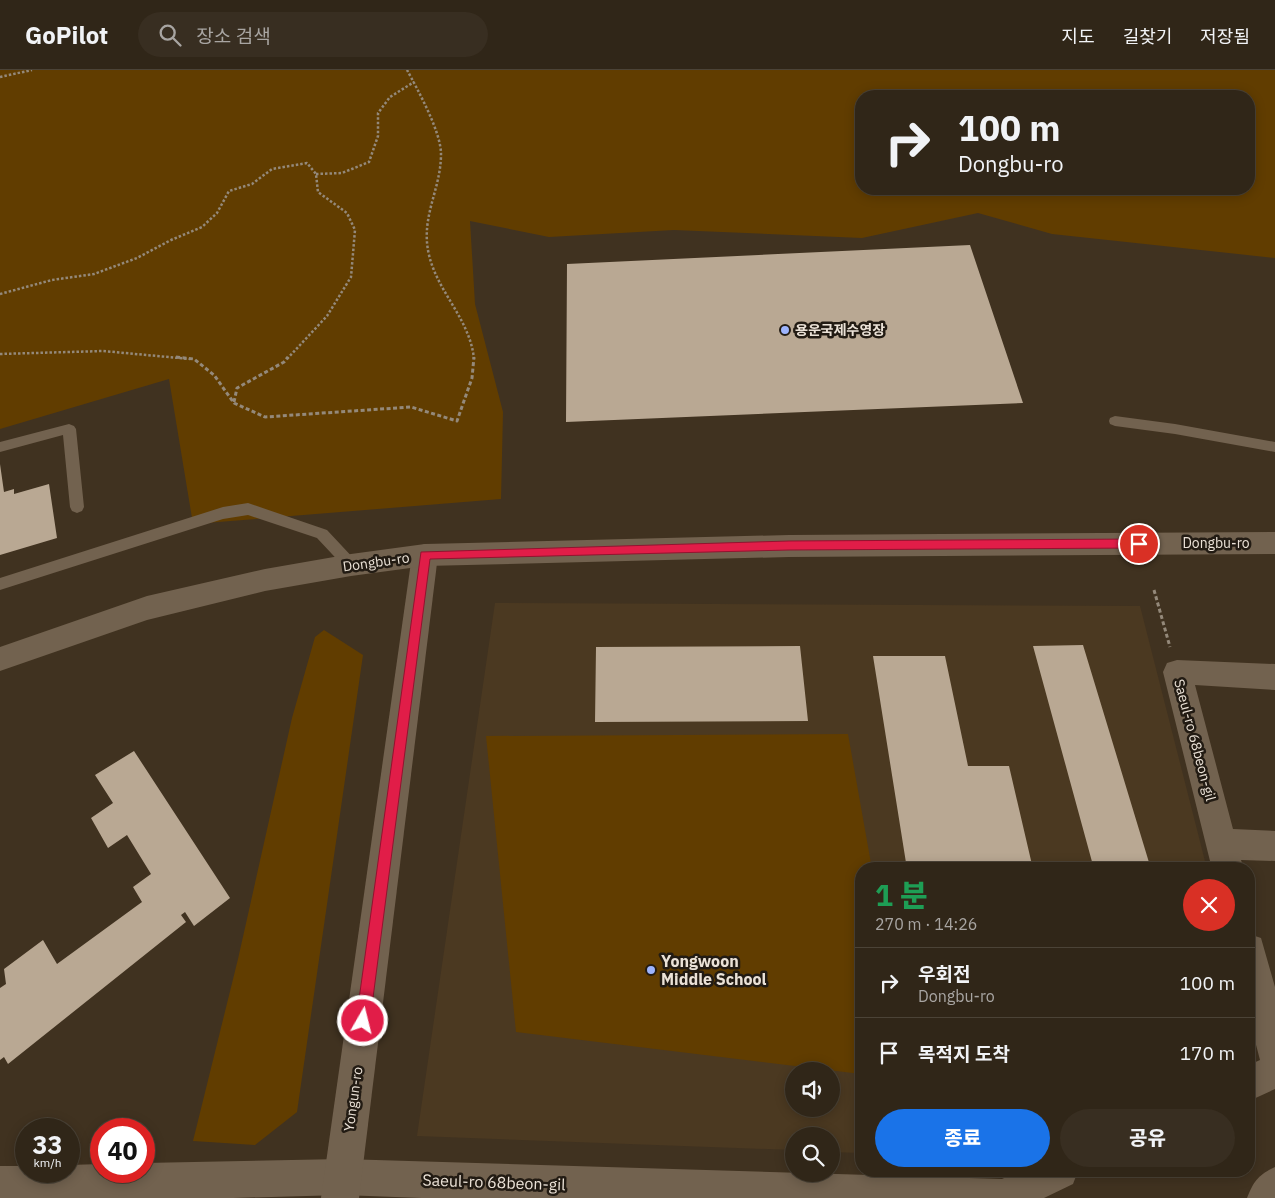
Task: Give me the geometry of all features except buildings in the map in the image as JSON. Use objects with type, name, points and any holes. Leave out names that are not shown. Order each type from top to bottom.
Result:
[{"type":"street","name":"Dongbu-ro","points":[[0,659],[147,608],[265,580],[351,565],[425,555],[789,546],[1275,543]]},
{"type":"street","name":"Yongun-ro","points":[[341,1187],[425,555]]},
{"type":"street","name":"Saeul-ro 68beon-gil","points":[[1275,677],[1177,672],[1225,857],[1275,846]]},
{"type":"street","points":[[1255,974],[1275,1055]]},
{"type":"street","points":[[1255,1080],[1275,1071]]},
{"type":"street","name":"Saeul-ro 68beon-gil","points":[[0,1186],[341,1187],[1003,1198],[1047,1177]]},
{"type":"street","points":[[1266,1198],[1275,1186]]},
{"type":"lane","points":[[1115,421],[1275,446]]},
{"type":"lane","points":[[0,447],[68,429],[77,506]]},
{"type":"lane","points":[[0,584],[224,513],[248,509],[322,534],[351,565]]},
{"type":"path","points":[[0,77],[32,70]]},
{"type":"path","points":[[0,354],[103,351],[194,358],[214,376],[234,403],[265,417],[411,407],[456,422],[468,388],[474,363],[470,334],[434,271],[426,240],[431,197],[442,153],[434,128],[407,70]]},
{"type":"path","points":[[316,174],[342,173],[369,162],[378,136],[378,113],[390,97],[414,82]]},
{"type":"path","points":[[0,294],[52,280],[94,274],[137,258],[171,240],[202,227],[217,213],[229,191],[252,184],[272,169],[307,163],[316,174],[318,192],[347,213],[355,230],[351,277],[327,316],[284,362],[237,388],[234,403]]},
{"type":"path","points":[[1154,590],[1177,672]]},
{"type":"shaded area","points":[[0,70],[1275,70],[1275,258],[1052,234],[978,213],[862,238],[674,230],[549,237],[470,221],[475,304],[503,412],[501,499],[193,524],[169,379],[0,429]]},
{"type":"shaded area","name":"Yongwoon Middle School","points":[[495,603],[1140,606],[1205,862],[855,862],[855,1153],[840,1152],[840,1127],[785,1127],[785,1150],[417,1136]]},
{"type":"shaded area","points":[[324,630],[363,655],[297,1112],[255,1145],[193,1141],[238,959],[292,718],[315,637]]},
{"type":"shaded area","points":[[848,734],[871,862],[855,862],[855,1073],[840,1071],[840,1062],[785,1062],[785,1065],[516,1032],[486,736]]},
{"type":"place","name":"용운국제수영장","points":[[785,330]]},
{"type":"place","name":"Yongwoon Middle School","points":[[651,970]]},
{"type":"route","points":[[363,1021],[425,555],[789,546],[1139,544]]}]
